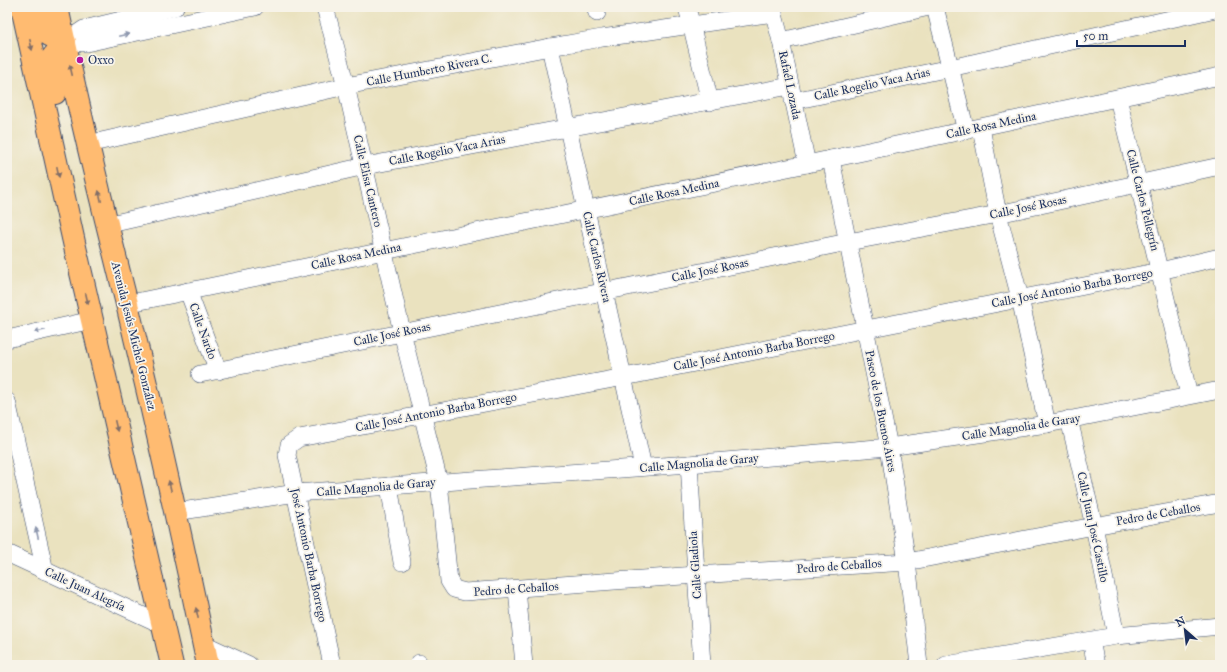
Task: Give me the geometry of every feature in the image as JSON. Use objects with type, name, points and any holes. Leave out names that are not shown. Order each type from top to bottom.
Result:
[{"type":"main road","points":[[22,7],[74,247],[172,665]]},
{"type":"main road","points":[[36,7],[39,19],[49,35],[64,42],[52,58],[50,71],[80,202],[74,247]]},
{"type":"main road","name":"Avenida Jesús Michel González","points":[[57,7],[106,225],[176,512],[206,655]]},
{"type":"street","points":[[64,42],[84,29],[175,7]]},
{"type":"street","points":[[64,42],[86,43],[255,7]]},
{"type":"street","name":"Calle Elisa Cantero","points":[[325,7],[346,86],[402,332],[439,482],[449,581],[454,589]]},
{"type":"street","points":[[688,7],[710,102]]},
{"type":"street","points":[[781,41],[881,12],[929,7]]},
{"type":"street","points":[[935,7],[950,68],[973,129],[998,214],[1020,298],[1047,424]]},
{"type":"street","name":"Calle Rogelio Vaca Arias","points":[[106,225],[364,166],[710,102],[792,94],[950,68],[1220,8]]},
{"type":"street","name":"Calle Humberto Rivera C.","points":[[88,144],[346,86],[550,47],[773,10]]},
{"type":"street","name":"Rafaél Lozada","points":[[773,10],[807,164]]},
{"type":"street","name":"Calle Carlos Rivera","points":[[550,47],[643,467]]},
{"type":"street","name":"Calle Rosa Medina","points":[[126,304],[831,159],[1220,76]]},
{"type":"street","name":"Calle Carlos Pellegrín","points":[[1118,98],[1189,396]]},
{"type":"street","name":"Paseo de los Buenos Aires","points":[[831,159],[889,447],[907,562],[919,665]]},
{"type":"street","name":"Calle José Rosas","points":[[200,374],[848,242],[998,214],[1220,166]]},
{"type":"street","name":"Calle José Antonio Barba Borrego","points":[[290,445],[299,438],[624,377],[1160,271],[1220,257]]},
{"type":"street","name":"Calle Nardo","points":[[188,291],[218,371]]},
{"type":"street","points":[[7,339],[92,320]]},
{"type":"street","name":"Calle Magnolia de Garay","points":[[176,512],[296,493],[689,464],[889,447],[1047,424],[1220,390]]},
{"type":"street","points":[[7,401],[46,571]]},
{"type":"street","name":"Calle Juan José Castillo","points":[[1069,419],[1094,526],[1116,636]]},
{"type":"street","name":"José Antonio Barba Borrego","points":[[290,445],[287,455],[332,665]]},
{"type":"street","name":"Calle Gladiola","points":[[689,464],[702,665]]},
{"type":"street","points":[[390,486],[402,562]]},
{"type":"street","name":"Pedro de Ceballos","points":[[454,589],[465,592],[517,589],[696,575],[907,562],[1094,526],[1220,504]]},
{"type":"street","name":"Calle Juan Alegría","points":[[7,553],[163,625]]},
{"type":"street","points":[[517,589],[524,665]]},
{"type":"street","points":[[946,665],[1116,636],[1220,626]]},
{"type":"street","points":[[1091,641],[1096,665]]},
{"type":"street","points":[[206,655],[249,665]]},
{"type":"place","name":"Oxxo","points":[[80,60]]}]
